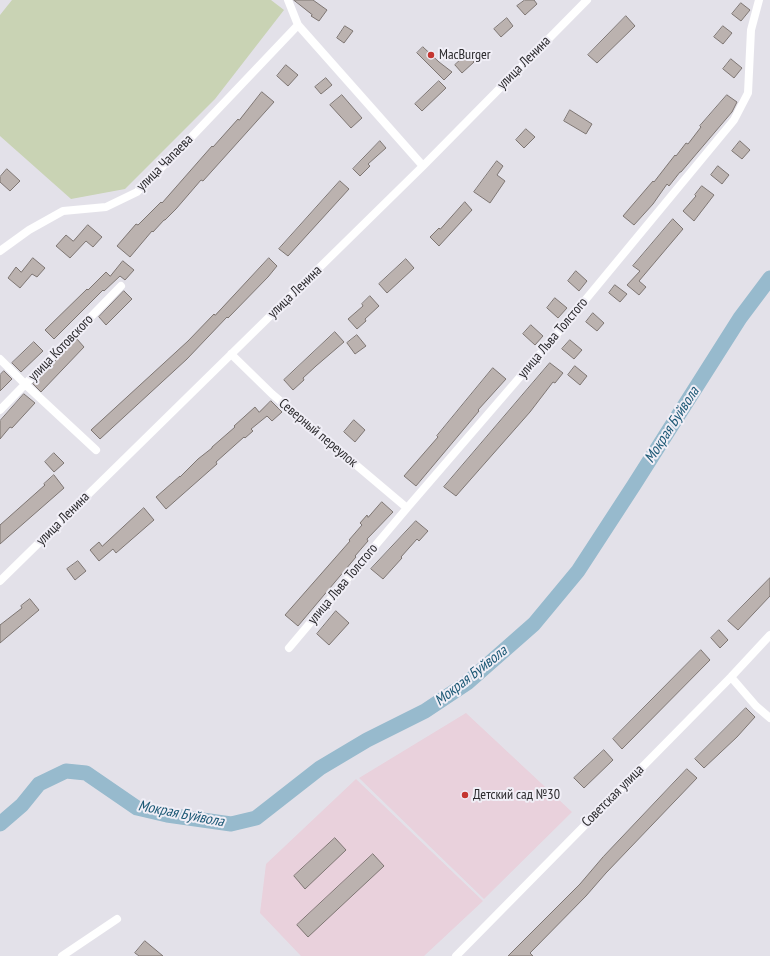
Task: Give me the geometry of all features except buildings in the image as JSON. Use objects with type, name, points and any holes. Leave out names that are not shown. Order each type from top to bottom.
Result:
[{"type":"street","points":[[288,0],[298,25],[423,166]]},
{"type":"street","name":"улица Ленина","points":[[0,582],[423,166],[587,0]]},
{"type":"street","name":"улица Льва Толстого","points":[[289,648],[563,327],[734,120],[748,93],[751,30],[759,0]]},
{"type":"street","name":"улица Чапаева","points":[[0,251],[29,230],[63,211],[106,207],[137,192],[298,25]]},
{"type":"street","name":"улица Котовского","points":[[0,410],[121,286]]},
{"type":"street","name":"Северный переулок","points":[[231,354],[272,394],[407,508]]},
{"type":"street","points":[[0,358],[96,450]]},
{"type":"street","name":"Советская улица","points":[[456,956],[731,677],[770,635]]},
{"type":"street","points":[[731,677],[756,706],[770,718]]},
{"type":"street","points":[[62,956],[117,919]]},
{"type":"shaded area","name":"Детский сад №30","points":[[466,713],[572,812],[484,899],[359,778]]},
{"type":"shaded area","points":[[356,779],[483,901],[424,956],[301,956],[260,913],[266,864]]},
{"type":"green space","points":[[12,0],[271,0],[284,10],[215,99],[125,189],[71,199],[0,136],[0,15]]},
{"type":"waterway","name":"Мокрая Буйвола","points":[[0,824],[22,805],[39,784],[66,771],[86,773],[137,808],[167,815],[231,824],[256,818],[320,768],[367,740],[425,711],[467,683],[534,624],[578,571],[740,318],[770,278]]},
{"type":"place","name":"MacBurger","points":[[431,55]]},
{"type":"place","name":"Детский сад №30","points":[[465,795]]}]
